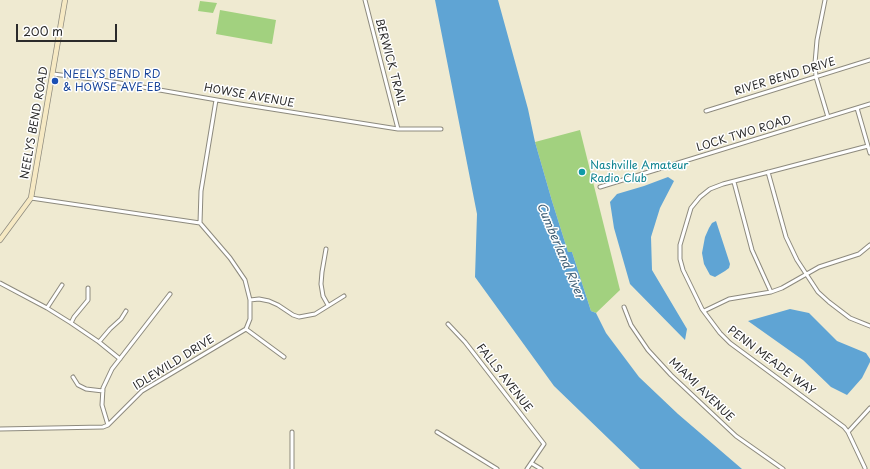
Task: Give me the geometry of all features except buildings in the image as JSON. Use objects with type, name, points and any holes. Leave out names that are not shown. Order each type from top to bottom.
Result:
[{"type":"main road","name":"NEELYS BEND ROAD","points":[[0,240],[31,198],[65,0]]},
{"type":"street","name":"BERWICK TRAIL","points":[[365,0],[398,129]]},
{"type":"street","points":[[825,0],[817,40],[815,63],[816,77],[828,117]]},
{"type":"street","name":"RIVER BEND DRIVE","points":[[706,111],[870,60]]},
{"type":"street","name":"HOWSE AVENUE","points":[[53,74],[108,81],[398,129],[441,130]]},
{"type":"street","points":[[216,100],[201,191],[200,223],[230,258],[246,280],[250,300],[250,319],[246,329],[284,357]]},
{"type":"street","name":"LOCK TWO ROAD","points":[[600,187],[870,104]]},
{"type":"street","points":[[857,108],[870,154]]},
{"type":"street","name":"PENN MEADE WAY","points":[[865,468],[848,432],[844,427],[730,343],[713,325],[683,270],[680,259],[680,245],[691,208],[700,197],[710,190],[723,184],[868,146]]},
{"type":"street","points":[[768,172],[786,237],[797,260],[818,292],[828,302],[850,318],[870,326]]},
{"type":"street","points":[[734,182],[752,250],[770,292]]},
{"type":"street","points":[[31,198],[200,223]]},
{"type":"street","points":[[704,311],[729,299],[770,292],[782,288],[819,268],[859,254],[870,245]]},
{"type":"street","points":[[326,249],[321,284],[323,296],[328,305]]},
{"type":"street","points":[[0,283],[47,308],[71,323],[99,342],[120,359]]},
{"type":"street","points":[[47,308],[62,285]]},
{"type":"street","points":[[71,323],[88,300],[88,288]]},
{"type":"street","points":[[0,429],[94,428],[108,425],[102,404],[103,388],[112,369],[170,294]]},
{"type":"street","points":[[250,300],[259,299],[269,301],[278,305],[292,315],[299,317],[315,314],[344,296]]},
{"type":"street","name":"MIAMI AVENUE","points":[[624,308],[631,325],[648,350],[671,375],[736,436],[783,469]]},
{"type":"street","points":[[99,342],[121,319],[126,311]]},
{"type":"street","name":"FALLS AVENUE","points":[[448,324],[465,342],[543,444],[531,463]]},
{"type":"street","name":"IDLEWILD DRIVE","points":[[108,425],[142,391],[246,329]]},
{"type":"street","points":[[73,377],[78,385],[86,389],[103,391]]},
{"type":"street","points":[[848,432],[870,408]]},
{"type":"street","points":[[292,432],[292,469]]},
{"type":"street","points":[[437,432],[497,469]]},
{"type":"street","points":[[528,469],[531,463],[541,469]]},
{"type":"green space","points":[[200,1],[217,3],[213,13],[198,11]]},
{"type":"green space","points":[[220,10],[276,20],[272,44],[216,34]]},
{"type":"green space","points":[[580,130],[620,290],[596,313],[591,311],[572,252],[568,252],[535,142]]},
{"type":"water","name":"Cumberland River","points":[[435,0],[498,0],[552,201],[568,252],[572,252],[591,311],[596,313],[606,333],[639,377],[678,414],[742,469],[640,469],[554,386],[475,277],[477,214]]},
{"type":"water","points":[[668,177],[674,181],[660,208],[651,237],[652,270],[687,329],[685,340],[630,284],[614,228],[610,202],[617,194]]},
{"type":"water","points":[[716,221],[730,264],[729,268],[715,277],[710,275],[704,264],[702,253],[705,237],[712,223]]},
{"type":"water","points":[[790,309],[809,313],[837,341],[866,353],[870,359],[862,378],[847,395],[831,387],[803,360],[748,321]]},
{"type":"place","name":"NEELYS BEND RD & HOWSE AVE EB","points":[[55,81]]},
{"type":"place","name":"Nashville Amateur Radio Club","points":[[582,172]]}]
